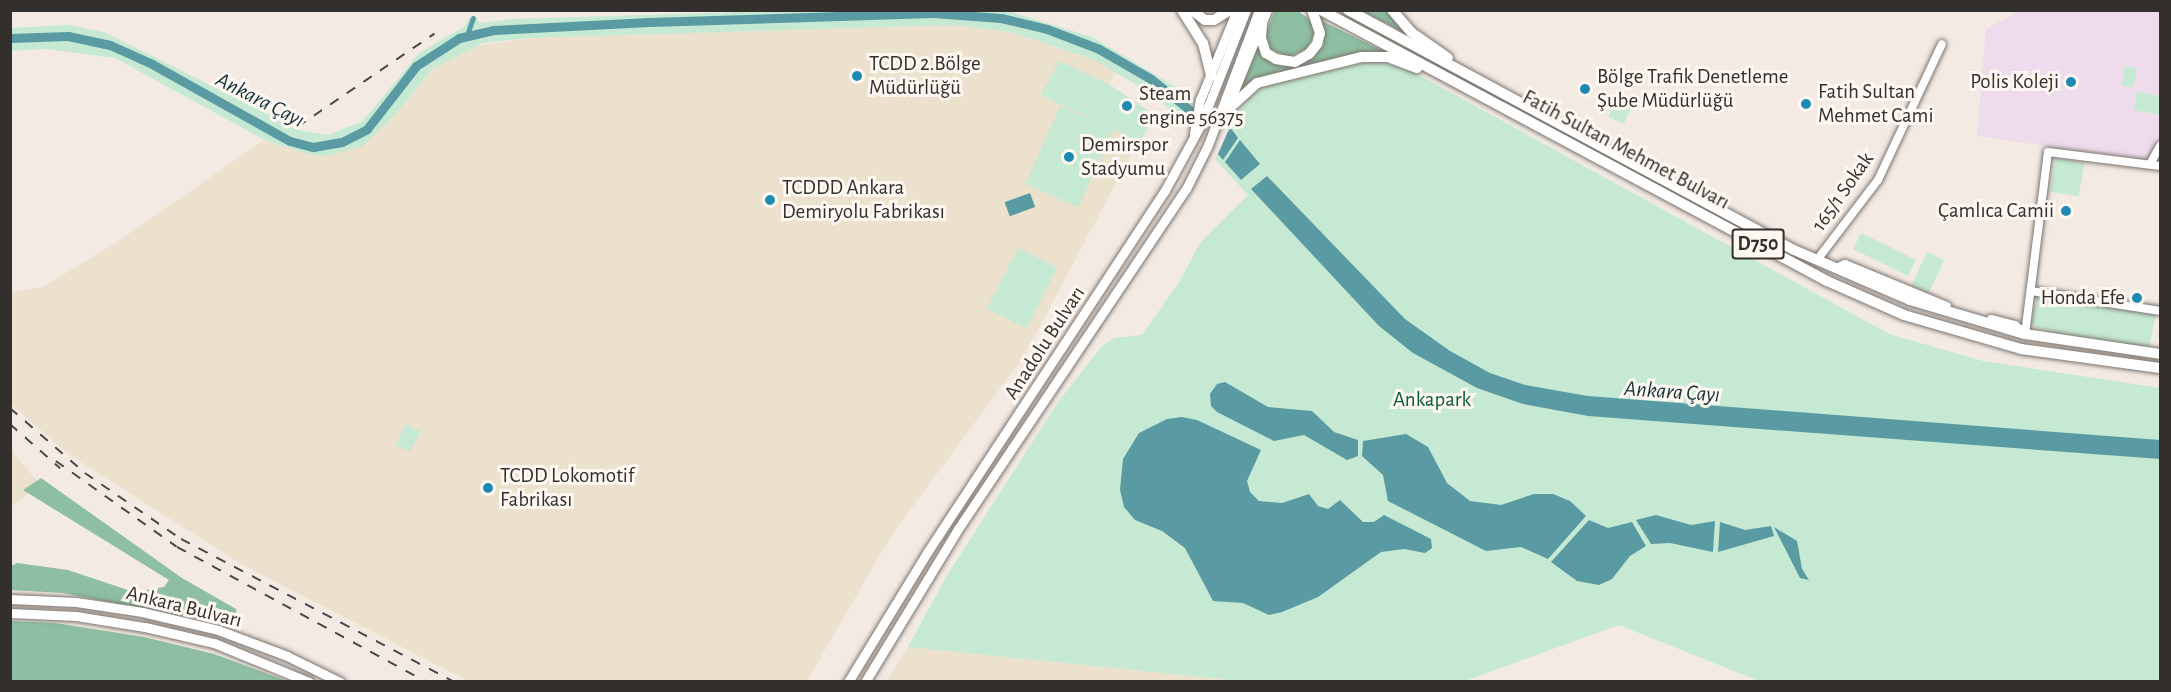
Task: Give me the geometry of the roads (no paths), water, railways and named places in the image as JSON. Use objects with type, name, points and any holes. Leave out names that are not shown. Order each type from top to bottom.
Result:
[{"type":"highway","points":[[1182,10],[1203,43],[1211,76]]},
{"type":"highway","points":[[1192,10],[1205,20],[1214,20],[1230,10]]},
{"type":"highway","points":[[1262,24],[1261,38],[1266,53],[1276,59],[1295,62],[1309,54],[1317,44],[1320,33],[1312,10]]},
{"type":"highway","name":"Fatih Sultan Mehmet Bulvarı","points":[[1322,10],[1386,38],[1503,95],[1817,260],[1910,300],[2025,334],[2160,354]]},
{"type":"highway","name":"Fatih Sultan Mehmet Bulvarı","points":[[1348,10],[1386,38],[1457,82],[1827,281],[1904,315],[2021,349],[2160,368]]},
{"type":"highway","points":[[1392,10],[1420,39],[1503,95]]},
{"type":"highway","points":[[1222,112],[1257,84],[1361,57],[1388,57],[1457,82]]},
{"type":"main road","points":[[1204,102],[1211,76],[1236,10]]},
{"type":"main road","name":"Anadolu Bulvarı","points":[[848,681],[928,551],[1151,212],[1194,139],[1204,102],[1246,10]]},
{"type":"main road","points":[[1222,112],[1259,10]]},
{"type":"main road","points":[[1222,112],[1267,10]]},
{"type":"main road","name":"Anadolu Bulvarı","points":[[865,681],[958,529],[1165,225],[1208,145],[1222,112]]},
{"type":"main road","name":"Ankara Bulvarı","points":[[10,599],[76,602],[142,612],[218,630],[287,656],[340,681]]},
{"type":"main road","name":"Ankara Bulvarı","points":[[10,614],[76,616],[146,627],[214,643],[309,681]]},
{"type":"street","name":"165/1 Sokak","points":[[1817,260],[1878,180],[1942,44]]},
{"type":"street","points":[[2150,164],[2160,146]]},
{"type":"street","points":[[2025,334],[2049,152],[2160,166]]},
{"type":"street","points":[[2031,291],[2160,311]]},
{"type":"water","points":[[1230,127],[1238,138],[1223,160],[1218,154]]},
{"type":"water","points":[[1240,140],[1260,164],[1241,180],[1225,162]]},
{"type":"water","points":[[1267,176],[1405,319],[1450,351],[1490,373],[1525,385],[1588,396],[2160,440],[2160,459],[1588,416],[1523,404],[1477,388],[1413,353],[1379,326],[1251,189]]},
{"type":"water","points":[[1030,193],[1035,207],[1010,216],[1005,202]]},
{"type":"water","points":[[1225,382],[1268,407],[1312,411],[1334,432],[1358,440],[1358,456],[1347,460],[1304,435],[1274,441],[1217,412],[1211,406],[1210,394],[1217,384]]},
{"type":"water","points":[[1182,417],[1197,420],[1261,450],[1247,481],[1250,492],[1259,501],[1282,503],[1309,494],[1318,506],[1328,509],[1340,500],[1363,522],[1374,522],[1384,515],[1431,539],[1432,548],[1425,553],[1404,549],[1381,552],[1318,597],[1282,612],[1269,615],[1243,603],[1213,601],[1185,548],[1162,531],[1135,520],[1124,507],[1120,490],[1123,459],[1139,433],[1167,419]]},
{"type":"water","points":[[1406,434],[1428,447],[1447,483],[1470,501],[1501,505],[1534,494],[1553,494],[1570,501],[1586,516],[1548,559],[1521,547],[1486,551],[1388,501],[1383,475],[1362,456],[1363,441]]},
{"type":"water","points":[[1656,515],[1691,525],[1715,521],[1713,552],[1670,543],[1651,544],[1636,520]]},
{"type":"water","points":[[1589,520],[1608,528],[1632,522],[1646,546],[1630,556],[1612,579],[1599,585],[1577,581],[1551,562]]},
{"type":"water","points":[[1720,522],[1745,530],[1771,526],[1774,536],[1718,552]]},
{"type":"water","points":[[1774,527],[1797,541],[1802,569],[1809,580],[1800,578]]},
{"type":"waterway","name":"Ankara Çayı","points":[[10,38],[68,36],[110,45],[152,64],[290,141],[313,147],[342,142],[367,129],[416,66],[459,38],[493,30],[649,22],[933,13],[1001,18],[1047,29],[1099,49],[1151,79],[1191,111]]},
{"type":"waterway","points":[[467,35],[473,18]]},
{"type":"railway","points":[[297,127],[434,34]]},
{"type":"railway","points":[[10,408],[85,473],[181,539],[455,682]]},
{"type":"railway","points":[[10,424],[60,468]]},
{"type":"railway","points":[[56,461],[177,547],[427,682]]},
{"type":"place","name":"TCDD 2.Bölge Müdürlüğü","points":[[857,76]]},
{"type":"place","name":"Polis Koleji","points":[[2071,82]]},
{"type":"place","name":"Bölge Trafik Denetleme Şube Müdürlüğü","points":[[1585,89]]},
{"type":"place","name":"Fatih Sultan Mehmet Cami","points":[[1806,104]]},
{"type":"place","name":"Steam engine 56375","points":[[1127,106]]},
{"type":"place","name":"Demirspor Stadyumu","points":[[1069,157]]},
{"type":"place","name":"TCDDD Ankara Demiryolu Fabrikası","points":[[770,200]]},
{"type":"place","name":"Çamlıca Camii","points":[[2066,211]]},
{"type":"place","name":"Honda Efe","points":[[2137,298]]},
{"type":"place","name":"TCDD Lokomotif Fabrikası","points":[[488,488]]},
{"type":"park label","name":"Ankapark","points":[[1432,400]]}]
